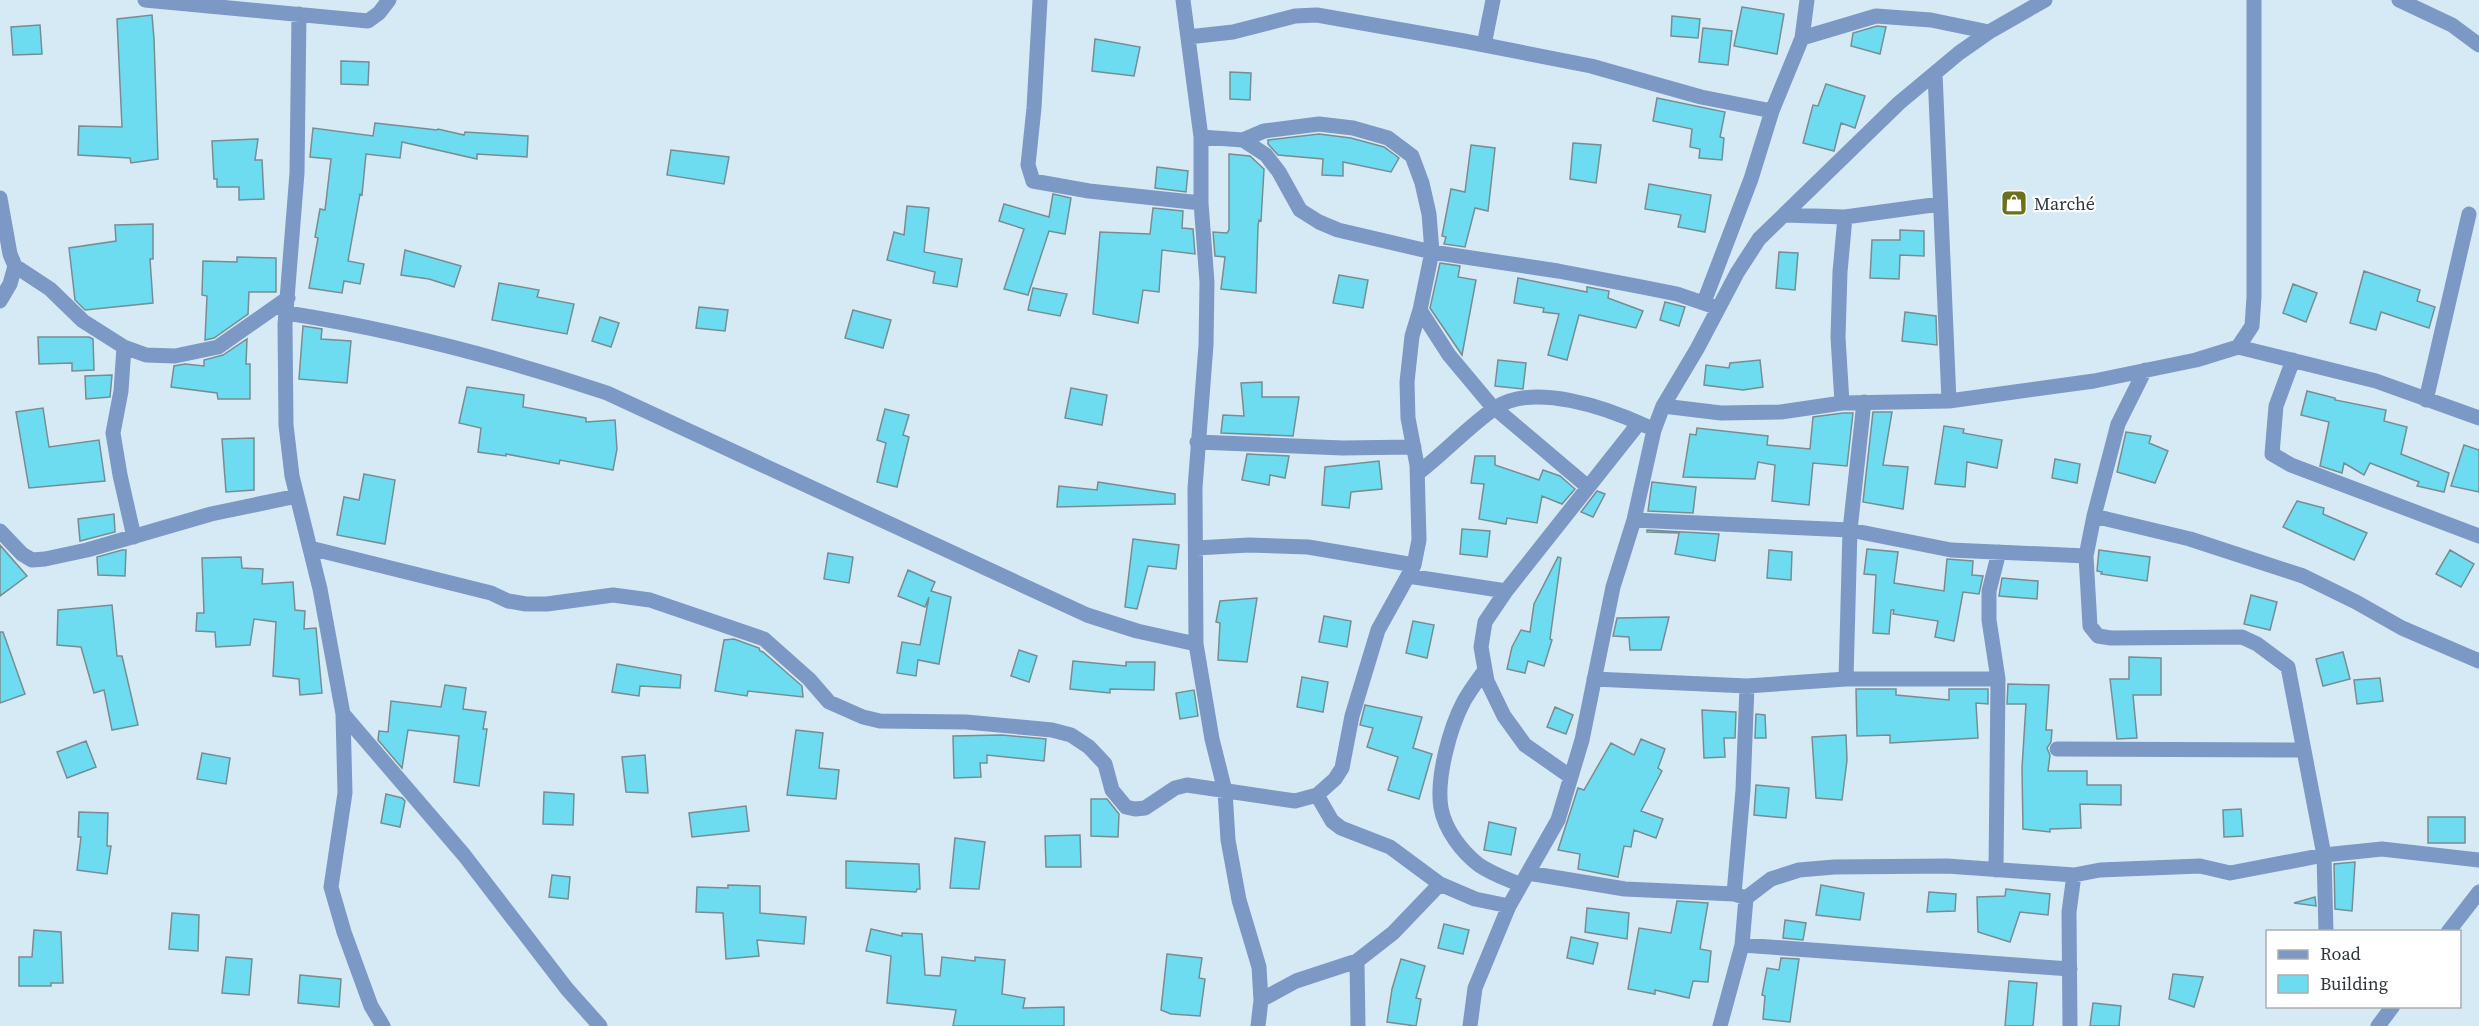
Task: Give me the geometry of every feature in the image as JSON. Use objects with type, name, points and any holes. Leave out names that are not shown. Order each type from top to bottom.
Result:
[{"type":"street","points":[[145,0],[368,21],[380,13],[389,0]]},
{"type":"street","points":[[1040,0],[1034,108],[1028,165],[1033,181],[1089,191],[1201,203]]},
{"type":"street","points":[[1184,0],[1201,137],[1201,203],[1207,282],[1206,345],[1197,442],[1196,644],[1212,739],[1225,791],[1228,840],[1239,900],[1258,967],[1262,1000],[1258,1026]]},
{"type":"street","points":[[1484,45],[1493,0]]},
{"type":"street","points":[[1470,1026],[1475,988],[1509,906],[1558,820],[1582,740],[1613,587],[1634,520],[1654,430],[1663,406],[1697,349],[1772,111],[1802,39],[1807,0]]},
{"type":"street","points":[[1711,305],[1759,239],[1899,103],[1989,32],[2045,0]]},
{"type":"street","points":[[2238,347],[2252,326],[2254,297],[2254,0]]},
{"type":"street","points":[[2399,0],[2452,25],[2479,45]]},
{"type":"street","points":[[299,14],[297,173],[287,305],[286,425],[292,476],[320,589],[343,714],[345,793],[332,887],[344,932],[370,1006],[383,1026]]},
{"type":"street","points":[[1188,37],[1233,32],[1295,16],[1317,15],[1591,66],[1701,96],[1772,111]]},
{"type":"street","points":[[1802,39],[1876,16],[1892,15],[1931,20],[1989,32]]},
{"type":"street","points":[[1935,73],[1949,401]]},
{"type":"street","points":[[310,548],[491,593],[508,601],[526,604],[547,604],[613,595],[650,600],[764,639],[809,679],[830,702],[863,717],[880,721],[988,724],[1052,730],[1071,735],[1089,747],[1105,764],[1112,790],[1126,807],[1145,808],[1175,788],[1187,785],[1295,801],[1317,795],[1335,779],[1342,768],[1352,716],[1374,639],[1411,570],[1419,540],[1418,473],[1408,418],[1407,382],[1412,336],[1432,252],[1429,214],[1422,183],[1412,156],[1388,138],[1353,128],[1319,124],[1264,131],[1243,140]]},
{"type":"street","points":[[1201,137],[1243,140],[1266,154],[1300,210],[1338,230],[1432,252],[1558,271],[1654,289],[1711,305]]},
{"type":"street","points":[[0,198],[10,254],[15,266],[50,289],[83,321],[124,347],[146,355],[175,356],[218,347],[287,305],[546,372],[607,393],[1087,615],[1137,632],[1196,644]]},
{"type":"street","points":[[1784,215],[1845,217],[1940,204]]},
{"type":"street","points":[[2426,400],[2469,214]]},
{"type":"street","points":[[1842,403],[1838,337],[1845,217]]},
{"type":"street","points":[[0,301],[10,284],[15,266]]},
{"type":"street","points":[[1420,310],[1449,355],[1495,408],[1588,487]]},
{"type":"street","points":[[124,347],[121,391],[114,433],[120,475],[134,537]]},
{"type":"street","points":[[1663,406],[1721,413],[1781,412],[1842,403],[1949,401],[2094,381],[2196,360],[2238,347],[2376,381],[2479,418]]},
{"type":"street","points":[[2293,360],[2276,406],[2272,454],[2291,465],[2479,536]]},
{"type":"street","points":[[2145,370],[2118,424],[2094,516],[2086,556],[2090,626],[2098,636],[2111,638],[2242,637],[2257,644],[2288,667],[2324,855],[2326,930]]},
{"type":"street","points":[[1418,473],[1495,408],[1521,398],[1568,400],[1592,405],[1654,430]]},
{"type":"street","points":[[1846,679],[1850,530],[1864,402]]},
{"type":"street","points":[[1571,777],[1524,745],[1504,716],[1486,681],[1481,647],[1485,622],[1506,591],[1639,423]]},
{"type":"street","points":[[1197,442],[1343,448],[1414,447]]},
{"type":"street","points":[[0,531],[22,554],[32,560],[87,550],[211,514],[297,496]]},
{"type":"street","points":[[2094,516],[2190,539],[2303,576],[2402,628],[2479,661]]},
{"type":"street","points":[[1634,520],[1850,530],[1951,550],[2086,556]]},
{"type":"street","points":[[1196,548],[1249,545],[1308,546],[1506,591]]},
{"type":"street","points":[[1996,870],[1998,679],[1989,620],[1989,591],[1999,552]]},
{"type":"street","points":[[1485,670],[1464,701],[1450,736],[1443,772],[1441,808],[1448,828],[1463,850],[1480,865],[1525,879],[1625,889],[1740,896],[1771,879],[1800,870],[1834,867],[1947,866],[2074,875],[2100,870],[2200,866],[2230,873],[2324,855],[2382,849],[2479,860]]},
{"type":"street","points":[[1594,679],[1747,686],[1846,679],[1998,679]]},
{"type":"street","points":[[1720,1026],[1742,945],[1740,896],[1747,686]]},
{"type":"street","points":[[343,714],[464,855],[567,989],[600,1026]]},
{"type":"street","points":[[2057,749],[2304,750]]},
{"type":"street","points":[[1317,795],[1332,821],[1341,828],[1390,848],[1440,884],[1475,899],[1509,906]]},
{"type":"street","points":[[2070,1026],[2069,912],[2074,875]]},
{"type":"street","points":[[1262,1000],[1296,981],[1357,961],[1393,933],[1440,884]]},
{"type":"street","points":[[2450,930],[2479,892]]},
{"type":"street","points":[[1742,945],[2070,969]]},
{"type":"street","points":[[1357,961],[1358,1026]]},
{"type":"street","points":[[2378,1026],[2392,1008]]},
{"type":"building","points":[[1742,7],[1784,14],[1777,54],[1734,46]]},
{"type":"building","points":[[152,15],[158,159],[131,163],[130,158],[78,155],[79,126],[122,127],[117,19]]},
{"type":"building","points":[[1672,16],[1700,19],[1698,38],[1671,36]]},
{"type":"building","points":[[40,25],[42,54],[13,55],[11,27]]},
{"type":"building","points":[[1877,26],[1886,27],[1880,54],[1851,46],[1853,33]]},
{"type":"building","points":[[1703,28],[1732,31],[1728,65],[1699,62]]},
{"type":"building","points":[[1095,39],[1140,47],[1134,76],[1092,71]]},
{"type":"building","points":[[341,61],[369,62],[368,85],[341,84]]},
{"type":"building","points":[[1230,72],[1251,73],[1250,100],[1230,99]]},
{"type":"building","points":[[1826,84],[1865,96],[1855,128],[1841,123],[1834,151],[1803,143],[1813,105],[1818,106]]},
{"type":"building","points":[[1657,98],[1725,112],[1720,137],[1724,138],[1722,160],[1699,158],[1700,149],[1690,147],[1692,129],[1653,121]]},
{"type":"building","points":[[375,123],[438,129],[464,135],[465,132],[528,136],[527,157],[477,154],[477,159],[402,142],[400,158],[366,154],[362,195],[360,194],[348,261],[364,264],[360,284],[344,281],[342,293],[309,288],[318,238],[315,237],[320,209],[325,210],[331,159],[310,157],[313,128],[373,136]]},
{"type":"building","points":[[1319,134],[1351,138],[1384,147],[1399,158],[1391,172],[1343,162],[1343,176],[1322,175],[1323,159],[1278,155],[1268,144],[1268,140]]},
{"type":"building","points":[[258,139],[255,160],[262,160],[264,199],[239,200],[239,187],[217,187],[217,179],[214,179],[212,141]]},
{"type":"building","points":[[1573,143],[1601,145],[1596,183],[1570,179]]},
{"type":"building","points":[[1471,145],[1495,148],[1488,211],[1475,208],[1465,247],[1444,244],[1446,237],[1442,236],[1451,189],[1465,192]]},
{"type":"building","points":[[671,150],[729,157],[724,184],[667,175]]},
{"type":"building","points":[[1229,154],[1250,156],[1264,169],[1261,221],[1259,220],[1258,226],[1256,293],[1221,289],[1225,257],[1215,256],[1213,232],[1227,233],[1229,230]]},
{"type":"building","points":[[1157,167],[1188,171],[1186,192],[1155,188]]},
{"type":"building","points":[[1649,184],[1711,195],[1705,232],[1678,227],[1681,215],[1645,209]]},
{"type":"building","points":[[1053,194],[1071,198],[1065,234],[1049,231],[1028,295],[1004,289],[1024,229],[999,221],[1004,204],[1049,217]]},
{"type":"building","points":[[907,206],[929,208],[924,252],[962,259],[957,287],[933,283],[935,272],[887,260],[894,232],[904,235]]},
{"type":"building","points":[[1153,208],[1183,211],[1182,228],[1193,229],[1195,254],[1162,250],[1159,292],[1143,290],[1138,323],[1093,314],[1100,232],[1150,234]]},
{"type":"building","points":[[153,224],[153,259],[150,259],[153,303],[85,310],[75,300],[69,248],[116,241],[115,225]]},
{"type":"building","points":[[1900,230],[1924,231],[1924,256],[1900,255],[1899,279],[1870,278],[1872,240],[1900,240]]},
{"type":"building","points":[[405,250],[461,266],[454,287],[429,279],[401,275]]},
{"type":"building","points":[[1779,252],[1798,253],[1795,290],[1776,288]]},
{"type":"building","points":[[237,257],[276,258],[276,292],[249,292],[248,314],[214,338],[205,340],[207,296],[202,295],[203,261],[237,262]]},
{"type":"building","points":[[1440,263],[1460,266],[1458,277],[1476,280],[1462,355],[1430,308]]},
{"type":"building","points":[[2364,271],[2420,290],[2417,301],[2435,307],[2429,328],[2381,312],[2376,330],[2350,323]]},
{"type":"building","points":[[1339,275],[1368,280],[1363,308],[1333,303]]},
{"type":"building","points":[[1518,278],[1587,292],[1587,287],[1609,291],[1608,298],[1643,311],[1636,328],[1579,315],[1567,360],[1548,355],[1559,314],[1543,312],[1544,308],[1514,303]]},
{"type":"building","points":[[499,283],[539,290],[537,297],[574,304],[567,334],[492,320]]},
{"type":"building","points":[[2293,284],[2317,293],[2306,322],[2283,313]]},
{"type":"building","points":[[1033,288],[1067,294],[1060,316],[1028,310]]},
{"type":"building","points":[[1665,302],[1685,307],[1679,326],[1660,320]]},
{"type":"building","points":[[699,307],[728,310],[725,331],[696,328]]},
{"type":"building","points":[[853,310],[891,320],[883,348],[845,338]]},
{"type":"building","points":[[1905,312],[1936,316],[1937,345],[1902,341]]},
{"type":"building","points":[[600,317],[619,323],[611,347],[592,341]]},
{"type":"building","points":[[303,326],[322,329],[321,339],[351,341],[347,383],[299,379]]},
{"type":"building","points":[[38,337],[89,337],[93,339],[94,370],[72,371],[72,363],[39,364]]},
{"type":"building","points":[[247,339],[246,364],[250,364],[250,399],[218,399],[217,393],[171,387],[174,366],[185,364],[204,366],[204,360],[223,355]]},
{"type":"building","points":[[1498,360],[1526,363],[1523,389],[1495,386]]},
{"type":"building","points":[[1760,360],[1763,387],[1743,390],[1704,385],[1706,365],[1729,368],[1730,363]]},
{"type":"building","points":[[112,375],[110,397],[86,399],[85,376]]},
{"type":"building","points":[[1262,382],[1262,397],[1299,397],[1293,436],[1221,433],[1223,415],[1244,416],[1241,383]]},
{"type":"building","points":[[467,387],[524,395],[523,407],[586,418],[586,422],[615,420],[617,449],[613,470],[560,460],[559,464],[506,454],[506,456],[478,452],[481,428],[459,423]]},
{"type":"building","points":[[1071,388],[1107,395],[1102,425],[1065,418]]},
{"type":"building","points":[[2307,391],[2335,398],[2335,400],[2386,410],[2384,421],[2407,427],[2401,454],[2449,473],[2444,492],[2417,486],[2419,482],[2370,463],[2364,475],[2344,463],[2342,473],[2320,466],[2329,422],[2301,415]]},
{"type":"building","points":[[43,408],[49,447],[99,440],[105,481],[29,488],[16,412]]},
{"type":"building","points":[[885,409],[909,415],[903,435],[909,437],[897,487],[877,482],[886,443],[877,440]]},
{"type":"building","points":[[1873,412],[1892,412],[1883,465],[1908,467],[1903,509],[1863,502]]},
{"type":"building","points":[[1853,413],[1847,466],[1813,463],[1809,505],[1772,501],[1775,465],[1758,462],[1755,479],[1683,477],[1690,434],[1696,435],[1697,428],[1768,436],[1767,445],[1810,449],[1813,417]]},
{"type":"building","points":[[1944,426],[1964,429],[1963,433],[2002,440],[1997,468],[1967,462],[1965,487],[1935,484]]},
{"type":"building","points":[[2126,432],[2151,436],[2149,443],[2168,451],[2155,483],[2117,472]]},
{"type":"building","points":[[254,438],[254,490],[226,492],[222,439]]},
{"type":"building","points":[[2464,445],[2479,450],[2479,492],[2451,486]]},
{"type":"building","points":[[1247,454],[1289,456],[1285,478],[1270,475],[1269,485],[1242,480]]},
{"type":"building","points":[[1475,456],[1495,456],[1495,465],[1539,480],[1543,470],[1560,476],[1575,489],[1562,504],[1542,496],[1537,523],[1507,518],[1506,524],[1479,519],[1484,484],[1471,483]]},
{"type":"building","points":[[2055,459],[2080,464],[2077,483],[2052,478]]},
{"type":"building","points":[[1379,461],[1382,489],[1351,492],[1349,508],[1322,505],[1325,467]]},
{"type":"building","points":[[364,474],[395,480],[385,544],[337,535],[344,497],[359,500]]},
{"type":"building","points":[[1098,482],[1175,494],[1175,504],[1057,507],[1059,486],[1097,490]]},
{"type":"building","points":[[1652,482],[1696,487],[1693,513],[1648,511]]},
{"type":"building","points":[[1597,491],[1605,494],[1593,517],[1581,512]]},
{"type":"building","points":[[2297,501],[2324,508],[2323,514],[2367,533],[2354,560],[2283,527]]},
{"type":"building","points":[[114,514],[115,532],[80,541],[78,519]]},
{"type":"building","points":[[1462,529],[1490,531],[1487,557],[1460,554]]},
{"type":"building","points":[[1647,530],[1719,534],[1715,561],[1675,554],[1679,533],[1647,532]]},
{"type":"building","points":[[1133,539],[1179,545],[1176,569],[1148,566],[1137,609],[1125,607]]},
{"type":"building","points":[[0,545],[27,576],[0,596]]},
{"type":"building","points":[[1867,549],[1898,552],[1894,583],[1944,591],[1947,559],[1973,561],[1972,575],[1983,576],[1979,594],[1963,592],[1954,641],[1935,637],[1938,621],[1893,614],[1894,610],[1891,610],[1889,634],[1873,633],[1876,575],[1864,574]]},
{"type":"building","points":[[126,550],[125,576],[98,575],[97,557]]},
{"type":"building","points":[[1769,550],[1792,552],[1791,580],[1767,578]]},
{"type":"building","points":[[2099,550],[2150,557],[2147,581],[2101,574],[2102,572],[2097,571]]},
{"type":"building","points":[[2450,550],[2474,564],[2461,587],[2436,574]]},
{"type":"building","points":[[828,553],[853,557],[849,583],[824,579]]},
{"type":"building","points":[[241,557],[242,568],[263,569],[262,584],[293,582],[295,610],[305,611],[304,629],[316,628],[322,693],[300,695],[299,679],[273,676],[276,622],[254,619],[250,645],[216,647],[215,632],[196,631],[197,613],[204,613],[202,558]]},
{"type":"building","points":[[1558,557],[1561,558],[1550,639],[1552,640],[1544,666],[1528,661],[1525,673],[1507,669],[1512,647],[1521,630],[1530,632],[1534,604]]},
{"type":"building","points":[[908,570],[935,582],[931,591],[951,597],[939,664],[918,660],[916,676],[897,673],[902,642],[920,645],[929,597],[925,607],[898,596]]},
{"type":"building","points":[[2002,578],[2038,581],[2037,599],[1999,596]]},
{"type":"building","points":[[2251,595],[2277,602],[2270,630],[2244,624]]},
{"type":"building","points":[[1257,598],[1247,662],[1218,660],[1220,623],[1216,622],[1220,601]]},
{"type":"building","points":[[112,605],[117,656],[122,656],[138,725],[112,730],[104,690],[94,693],[81,647],[57,645],[58,610]]},
{"type":"building","points":[[1324,616],[1351,621],[1347,647],[1319,642]]},
{"type":"building","points":[[1669,617],[1661,650],[1630,650],[1629,637],[1613,636],[1617,618]]},
{"type":"building","points":[[1413,621],[1434,625],[1427,658],[1406,653]]},
{"type":"building","points":[[0,632],[3,632],[25,694],[0,703]]},
{"type":"building","points":[[734,639],[759,648],[802,686],[803,697],[748,691],[747,696],[715,691],[724,640]]},
{"type":"building","points":[[1019,650],[1037,656],[1029,682],[1011,676]]},
{"type":"building","points":[[2343,652],[2350,679],[2323,686],[2316,659]]},
{"type":"building","points":[[2129,657],[2161,658],[2161,695],[2133,695],[2137,738],[2117,739],[2110,679],[2129,679]]},
{"type":"building","points":[[1073,661],[1126,666],[1126,662],[1155,662],[1154,690],[1110,689],[1110,693],[1070,689]]},
{"type":"building","points":[[617,664],[681,675],[680,688],[640,686],[639,696],[612,692]]},
{"type":"building","points":[[1302,677],[1328,682],[1323,712],[1297,707]]},
{"type":"building","points":[[2380,678],[2383,701],[2357,704],[2354,680]]},
{"type":"building","points":[[2008,684],[2049,685],[2046,730],[2052,730],[2051,742],[2047,748],[2050,755],[2048,771],[2087,771],[2087,785],[2121,785],[2121,805],[2080,804],[2081,828],[2050,829],[2050,832],[2023,829],[2022,768],[2026,704],[2007,704]]},
{"type":"building","points":[[445,685],[466,688],[463,709],[486,712],[483,729],[487,729],[479,786],[454,782],[459,736],[408,730],[402,768],[378,740],[379,731],[388,732],[391,701],[441,707]]},
{"type":"building","points":[[1856,689],[1896,689],[1896,695],[1949,700],[1949,689],[1988,689],[1988,704],[1976,703],[1978,738],[1890,743],[1890,735],[1857,736]]},
{"type":"building","points":[[1194,690],[1198,716],[1180,719],[1176,693]]},
{"type":"building","points":[[1365,705],[1422,717],[1413,748],[1432,754],[1419,799],[1388,790],[1398,757],[1367,747],[1373,728],[1360,725]]},
{"type":"building","points":[[1555,707],[1573,715],[1566,734],[1547,727]]},
{"type":"building","points":[[1702,710],[1736,712],[1735,738],[1724,738],[1725,757],[1704,758]]},
{"type":"building","points":[[1756,714],[1765,715],[1766,738],[1755,738]]},
{"type":"building","points":[[796,730],[823,733],[819,768],[839,770],[836,799],[787,795]]},
{"type":"building","points":[[1002,735],[1046,739],[1044,761],[987,755],[987,763],[980,763],[981,777],[954,778],[953,736]]},
{"type":"building","points":[[1846,735],[1847,760],[1842,800],[1816,798],[1812,737]]},
{"type":"building","points":[[1641,739],[1665,749],[1658,768],[1662,771],[1641,811],[1663,819],[1656,838],[1634,830],[1631,847],[1624,846],[1618,877],[1578,869],[1580,854],[1558,850],[1578,788],[1584,790],[1611,743],[1634,755]]},
{"type":"building","points":[[86,741],[96,767],[67,778],[57,752]]},
{"type":"building","points":[[202,753],[230,758],[226,784],[197,779]]},
{"type":"building","points":[[645,755],[648,793],[626,792],[622,757]]},
{"type":"building","points":[[1756,785],[1789,788],[1786,818],[1754,815]]},
{"type":"building","points":[[544,792],[574,794],[573,825],[543,824]]},
{"type":"building","points":[[386,794],[405,801],[400,827],[381,823]]},
{"type":"building","points":[[1091,799],[1107,799],[1119,814],[1118,837],[1091,836]]},
{"type":"building","points":[[746,806],[749,831],[692,837],[689,813]]},
{"type":"building","points":[[2241,809],[2243,836],[2224,837],[2223,810]]},
{"type":"building","points":[[79,812],[108,813],[107,846],[111,846],[107,874],[77,870],[81,837],[78,837]]},
{"type":"building","points":[[2428,817],[2465,817],[2465,843],[2428,843]]},
{"type":"building","points":[[1489,822],[1516,828],[1511,855],[1484,850]]},
{"type":"building","points":[[1080,835],[1081,867],[1046,867],[1045,836]]},
{"type":"building","points":[[955,838],[985,842],[979,889],[950,888]]},
{"type":"building","points":[[846,861],[919,864],[920,889],[916,892],[846,888]]},
{"type":"building","points":[[2355,862],[2352,911],[2335,909],[2334,864]]},
{"type":"building","points":[[552,875],[570,877],[568,899],[549,897]]},
{"type":"building","points":[[728,885],[760,886],[760,913],[806,917],[804,944],[757,940],[759,956],[726,959],[723,913],[696,912],[697,887],[728,888]]},
{"type":"building","points":[[1821,885],[1864,893],[1860,920],[1816,915]]},
{"type":"building","points":[[2006,889],[2050,894],[2048,915],[2020,912],[2010,942],[1978,932],[1977,897],[2005,896]]},
{"type":"building","points":[[1929,892],[1956,894],[1955,911],[1927,912]]},
{"type":"building","points":[[2315,897],[2316,906],[2294,903]]},
{"type":"building","points":[[1677,901],[1708,903],[1700,949],[1711,951],[1708,982],[1693,981],[1689,998],[1655,990],[1655,994],[1628,989],[1639,928],[1671,933]]},
{"type":"building","points":[[1587,908],[1629,913],[1627,939],[1585,932]]},
{"type":"building","points":[[172,913],[199,915],[198,951],[169,949]]},
{"type":"building","points":[[1785,920],[1806,923],[1803,940],[1783,938]]},
{"type":"building","points":[[1444,924],[1469,930],[1463,954],[1438,948]]},
{"type":"building","points":[[871,929],[902,936],[902,933],[922,934],[925,975],[940,976],[942,957],[975,961],[975,957],[1005,960],[1002,994],[1025,998],[1023,1008],[1064,1007],[1064,1026],[953,1026],[956,1010],[887,1003],[891,956],[866,951]]},
{"type":"building","points":[[34,930],[61,932],[63,983],[51,983],[51,986],[19,986],[19,957],[32,957]]},
{"type":"building","points":[[1571,937],[1598,943],[1593,964],[1567,958]]},
{"type":"building","points":[[1167,954],[1202,958],[1199,978],[1205,979],[1200,1016],[1171,1014],[1161,1010]]},
{"type":"building","points":[[226,957],[252,959],[249,995],[222,993]]},
{"type":"building","points":[[1781,958],[1799,959],[1790,1022],[1763,1019],[1765,996],[1762,995],[1767,968],[1779,970]]},
{"type":"building","points":[[1401,959],[1425,966],[1416,998],[1421,999],[1416,1026],[1387,1022],[1392,989]]},
{"type":"building","points":[[2173,974],[2203,977],[2194,1007],[2169,999]]},
{"type":"building","points":[[300,975],[341,979],[339,1007],[298,1003]]},
{"type":"building","points":[[2009,981],[2037,983],[2033,1026],[2005,1026]]},
{"type":"building","points":[[2093,1003],[2121,1006],[2119,1026],[2090,1026]]},
{"type":"place","name":"Marché","points":[[2014,203]]}]
